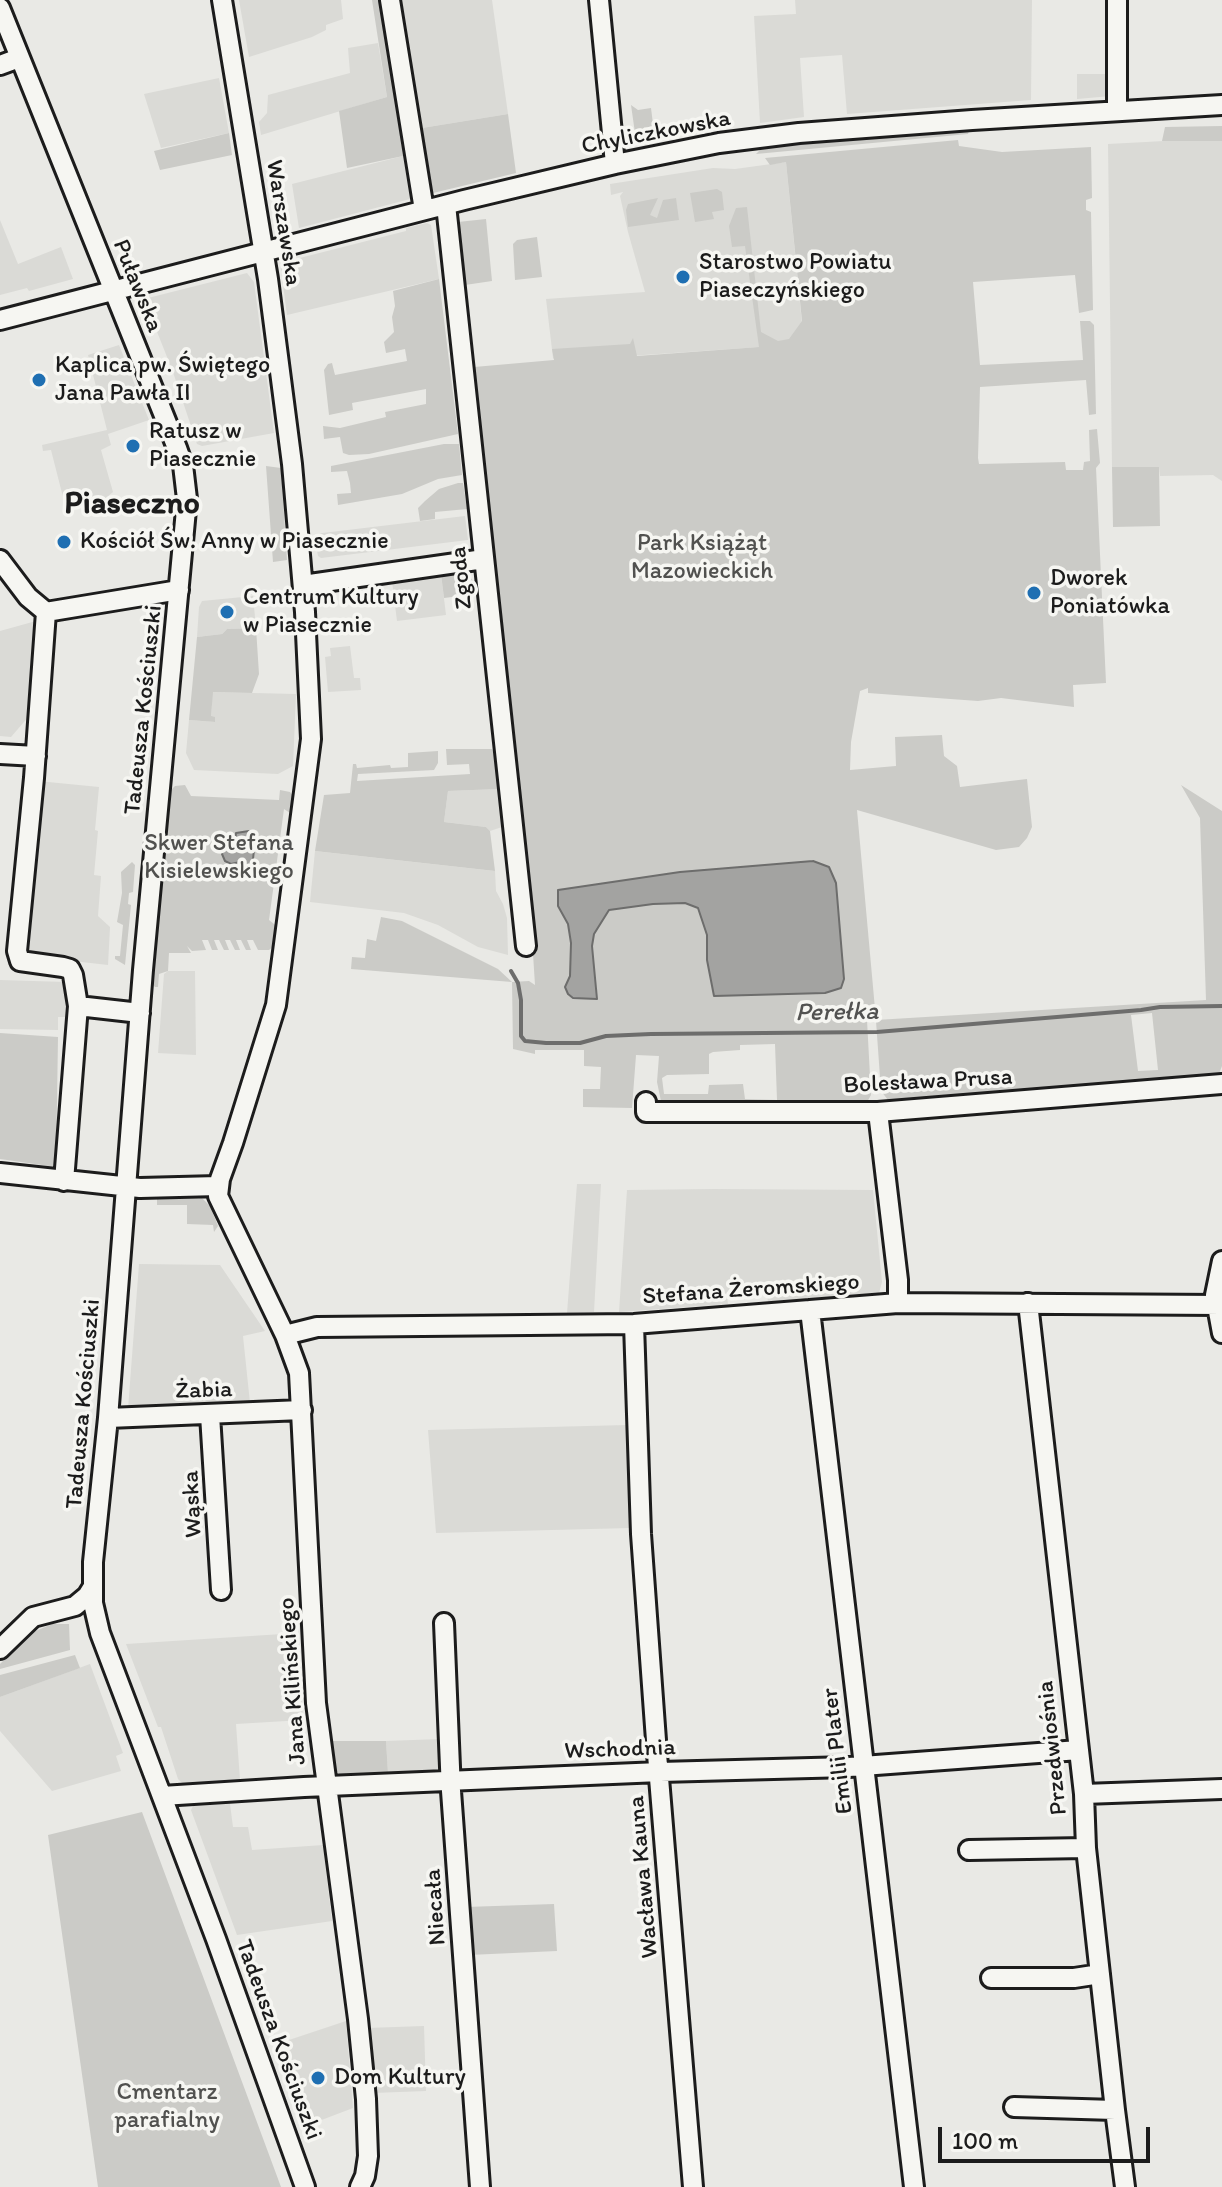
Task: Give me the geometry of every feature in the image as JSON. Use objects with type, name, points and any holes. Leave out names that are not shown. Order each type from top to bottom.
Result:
[{"type":"street","name":"Warszawska","points":[[218,1186],[273,1014],[281,974],[311,739],[303,585],[291,454],[263,251],[222,0]]},
{"type":"street","points":[[390,0],[424,210]]},
{"type":"street","points":[[599,0],[615,164]]},
{"type":"street","points":[[1117,0],[1117,111]]},
{"type":"street","name":"Puławska","points":[[0,8],[183,465],[187,499],[179,590]]},
{"type":"street","points":[[0,65],[19,58]]},
{"type":"street","name":"Chyliczkowska","points":[[0,320],[424,210],[615,164],[719,143],[785,135],[1222,105]]},
{"type":"street","name":"Zgoda","points":[[446,205],[526,946]]},
{"type":"street","points":[[303,585],[484,559]]},
{"type":"street","points":[[0,560],[28,597],[46,612],[179,590]]},
{"type":"street","name":"Tadeusza Kościuszki","points":[[179,590],[92,1588],[100,1633],[305,2187]]},
{"type":"street","points":[[46,612],[17,955],[20,961],[70,969],[73,975],[78,1006],[64,1181]]},
{"type":"street","points":[[0,754],[36,756]]},
{"type":"street","points":[[78,1006],[140,1013]]},
{"type":"street","name":"Bolesława Prusa","points":[[646,1102],[646,1112],[878,1112],[1222,1084]]},
{"type":"street","points":[[878,1112],[898,1303]]},
{"type":"street","points":[[0,1173],[125,1186],[218,1186]]},
{"type":"street","name":"Jana Kilińskiego","points":[[218,1186],[219,1202],[285,1335],[299,1373],[316,1703],[366,2099],[368,2156],[360,2187]]},
{"type":"street","points":[[1222,1261],[1215,1295],[1222,1333]]},
{"type":"street","name":"Stefana Żeromskiego","points":[[285,1335],[317,1327],[634,1324],[898,1303],[1219,1305]]},
{"type":"street","name":"Przedwiośnia","points":[[1028,1303],[1125,2187]]},
{"type":"street","name":"Emilii Plater","points":[[810,1310],[914,2187]]},
{"type":"street","name":"Wacława Kauna","points":[[634,1324],[641,1534],[693,2187]]},
{"type":"street","name":"Żabia","points":[[108,1418],[302,1410]]},
{"type":"street","name":"Wąska","points":[[210,1415],[221,1590]]},
{"type":"street","points":[[0,1649],[33,1617],[75,1606],[92,1588]]},
{"type":"street","points":[[59,1610],[77,1617],[100,1633]]},
{"type":"street","name":"Niecała","points":[[444,1623],[451,1782],[480,2187]]},
{"type":"street","name":"Wschodnia","points":[[162,1796],[326,1786],[864,1766],[1079,1750]]},
{"type":"street","points":[[1084,1794],[1222,1789]]},
{"type":"street","points":[[969,1850],[1086,1848]]},
{"type":"street","points":[[991,1978],[1074,1978],[1100,1974]]},
{"type":"street","points":[[1014,2107],[1115,2110]]},
{"type":"shaded area","points":[[239,0],[341,0],[343,19],[326,25],[326,30],[312,37],[249,57]]},
{"type":"shaded area","points":[[401,0],[492,0],[508,114],[422,128]]},
{"type":"shaded area","points":[[795,0],[1032,0],[1031,100],[847,114],[842,55],[800,58],[804,117],[760,123],[754,16],[796,14]]},
{"type":"shaded area","points":[[378,43],[387,97],[261,135],[259,122],[267,113],[268,95],[350,73],[348,48]]},
{"type":"shaded area","points":[[1077,74],[1111,74],[1111,96],[1077,99]]},
{"type":"shaded area","points":[[219,78],[229,133],[161,148],[144,94]]},
{"type":"shaded area","points":[[1202,139],[1222,141],[1222,481],[1213,475],[1160,476],[1159,467],[1112,467],[1108,144]]},
{"type":"shaded area","points":[[403,156],[410,199],[299,228],[292,184]]},
{"type":"shaded area","points":[[786,162],[804,344],[556,361],[553,358],[546,299],[645,292],[620,196],[623,192],[611,195],[610,184],[713,168],[735,169]]},
{"type":"shaded area","points":[[0,220],[18,264],[61,247],[73,279],[0,295]]},
{"type":"shaded area","points":[[427,223],[431,225],[439,279],[287,315],[280,263]]},
{"type":"shaded area","points":[[247,273],[254,282],[274,433],[202,446],[197,444],[144,299]]},
{"type":"shaded area","points":[[119,345],[149,420],[108,434],[111,445],[101,450],[113,492],[106,498],[74,506],[73,501],[64,501],[51,450],[43,451],[42,445],[107,430],[88,355]]},
{"type":"shaded area","points":[[465,516],[468,540],[318,556],[314,534]]},
{"type":"shaded area","points":[[441,574],[446,615],[397,621],[392,581]]},
{"type":"shaded area","name":"Centrum Kultury w Piasecznie","points":[[253,596],[256,628],[227,629],[222,634],[197,637],[202,601]]},
{"type":"shaded area","points":[[36,621],[30,715],[11,737],[0,736],[0,631]]},
{"type":"shaded area","points":[[350,646],[354,678],[360,678],[361,690],[328,692],[325,657],[331,656],[330,648]]},
{"type":"shaded area","points":[[212,692],[296,694],[293,766],[278,774],[194,770],[186,753],[189,720],[215,722],[211,717]]},
{"type":"shaded area","points":[[38,781],[99,787],[94,875],[101,876],[98,916],[110,927],[108,965],[29,956],[23,947]]},
{"type":"shaded area","points":[[499,789],[502,827],[490,831],[486,827],[444,822],[448,791]]},
{"type":"shaded area","points":[[249,831],[260,848],[254,850],[252,868],[242,866],[240,862],[231,864],[225,861],[222,854],[224,846],[235,842],[236,833]]},
{"type":"shaded area","points":[[315,851],[495,871],[496,891],[507,918],[508,955],[478,947],[438,925],[404,913],[310,902]]},
{"type":"shaded area","points":[[813,861],[829,867],[836,883],[844,979],[841,988],[825,993],[714,996],[707,960],[707,935],[698,908],[685,903],[609,910],[594,934],[592,946],[597,999],[573,998],[568,994],[565,987],[570,976],[571,943],[568,924],[558,906],[558,890],[680,872]]},
{"type":"shaded area","points":[[168,971],[195,971],[196,1055],[158,1053],[164,974]]},
{"type":"shaded area","points":[[0,980],[66,982],[65,1017],[58,1017],[58,1030],[0,1029]]},
{"type":"shaded area","points":[[577,1184],[601,1184],[594,1312],[567,1313]]},
{"type":"shaded area","points":[[627,1190],[873,1190],[882,1282],[879,1293],[768,1302],[767,1294],[735,1296],[727,1297],[728,1304],[619,1312]]},
{"type":"shaded area","points":[[139,1264],[220,1265],[265,1331],[243,1336],[250,1403],[128,1409]]},
{"type":"shaded area","points":[[627,1425],[630,1528],[436,1533],[428,1430]]},
{"type":"shaded area","points":[[298,1633],[303,1720],[236,1724],[240,1780],[183,1784],[178,1779],[161,1727],[158,1727],[126,1644]]},
{"type":"shaded area","points":[[90,1664],[123,1753],[116,1756],[121,1771],[52,1791],[0,1731],[0,1697]]},
{"type":"shaded area","points":[[440,1739],[442,1770],[388,1773],[386,1741]]},
{"type":"shaded area","points":[[230,1804],[233,1827],[248,1827],[252,1850],[323,1845],[332,1921],[237,1935],[191,1810],[193,1806]]},
{"type":"shaded area","points":[[346,2021],[353,2108],[311,2124],[280,2043]]},
{"type":"shaded area","points":[[424,2026],[426,2091],[373,2093],[367,2028]]},
{"type":"green space","points":[[372,0],[385,0],[403,156],[347,168],[339,111],[387,97]]},
{"type":"green space","points":[[631,105],[638,110],[651,108],[655,140],[639,144],[636,140]]},
{"type":"green space","points":[[508,114],[516,173],[433,193],[422,128]]},
{"type":"green space","points":[[1222,126],[1222,141],[1162,141],[1165,127]]},
{"type":"green space","points":[[969,131],[968,134],[756,154],[764,146]]},
{"type":"green space","points":[[229,133],[232,155],[160,170],[154,151]]},
{"type":"green space","name":"Park Książąt Mazowieckich","points":[[958,140],[959,146],[1002,152],[1091,147],[1092,198],[1086,200],[1086,210],[1091,212],[1093,310],[1079,313],[1075,275],[973,282],[980,365],[1083,360],[1080,321],[1090,321],[1094,325],[1096,414],[1089,415],[1086,380],[980,387],[978,458],[979,464],[1065,462],[1066,470],[1083,470],[1084,462],[1090,461],[1089,430],[1097,429],[1106,683],[1073,685],[1074,707],[1001,698],[978,701],[868,693],[868,688],[860,691],[851,742],[850,770],[896,766],[895,737],[942,735],[944,756],[957,766],[960,787],[1027,779],[1032,827],[1019,847],[996,850],[857,810],[876,1020],[1206,1000],[1200,818],[1181,785],[1222,811],[1222,1066],[1217,1079],[898,1104],[888,1100],[881,1091],[876,1021],[867,1020],[871,1095],[866,1104],[662,1106],[657,1082],[659,1056],[636,1055],[632,1108],[583,1107],[583,1089],[600,1089],[601,1067],[584,1066],[584,1050],[535,1050],[535,1054],[513,1049],[512,982],[529,981],[535,985],[530,907],[474,367],[554,360],[552,349],[630,344],[633,338],[637,356],[759,347],[745,246],[732,247],[729,226],[736,208],[747,207],[761,332],[778,341],[789,339],[802,321],[786,162],[770,165],[765,158]],"holes":[[[1152,1013],[1158,1070],[1138,1071],[1131,1015]],[[775,1044],[777,1100],[745,1099],[743,1084],[709,1085],[708,1094],[664,1094],[662,1078],[667,1075],[709,1074],[709,1054],[713,1052],[740,1050],[740,1045]]]},
{"type":"green space","points":[[717,189],[722,192],[724,210],[712,212],[714,219],[695,222],[690,193]]},
{"type":"green space","points":[[658,198],[650,215],[657,218],[663,200],[676,198],[679,220],[628,227],[628,204]]},
{"type":"green space","points":[[486,219],[492,281],[465,285],[458,222]]},
{"type":"green space","points":[[537,237],[542,277],[515,280],[513,244],[517,240]]},
{"type":"green space","points":[[439,279],[458,434],[369,454],[343,453],[340,437],[324,439],[323,426],[340,428],[386,417],[385,412],[426,404],[426,389],[352,403],[353,410],[329,415],[324,370],[332,363],[335,375],[407,361],[405,349],[386,353],[384,342],[394,332],[393,291]]},
{"type":"green space","points":[[444,444],[459,444],[462,475],[438,479],[402,494],[338,505],[337,494],[351,493],[350,483],[347,471],[331,472],[331,466]]},
{"type":"green space","points":[[266,466],[281,468],[287,560],[273,562]]},
{"type":"green space","points":[[1112,467],[1159,467],[1160,526],[1113,527]]},
{"type":"green space","points":[[463,483],[467,509],[435,512],[435,519],[420,521],[418,508],[425,501],[439,489]]},
{"type":"green space","points":[[460,572],[470,576],[476,594],[444,598],[441,574]]},
{"type":"green space","points":[[256,628],[259,674],[252,693],[213,692],[211,716],[215,717],[215,722],[189,720],[197,637],[222,634],[227,629]]},
{"type":"green space","points":[[446,749],[492,749],[500,763],[499,789],[448,791],[444,822],[486,827],[490,831],[495,871],[315,851],[324,795],[350,793],[353,764],[357,768],[408,767],[408,753],[438,751],[438,763],[434,770],[358,774],[357,781],[470,774],[469,764],[447,765]]},
{"type":"green space","name":"Skwer Stefana Kisielewskiego","points":[[185,785],[191,796],[279,800],[280,790],[290,792],[294,797],[293,815],[284,809],[269,920],[279,928],[275,945],[269,950],[258,950],[253,940],[247,940],[251,950],[246,950],[241,940],[236,940],[240,950],[235,950],[230,940],[225,940],[229,950],[224,950],[219,940],[214,940],[218,950],[212,950],[208,940],[202,940],[206,950],[192,951],[187,946],[191,953],[169,953],[168,971],[159,974],[158,987],[155,987],[149,980],[167,794],[175,786]]},
{"type":"green space","points":[[132,862],[135,865],[133,892],[129,893],[128,904],[131,905],[125,965],[115,959],[115,956],[120,956],[123,925],[117,922],[122,893],[121,872]]},
{"type":"green space","points":[[381,917],[402,921],[498,969],[512,982],[351,969],[352,957],[365,958],[367,939],[376,941]]},
{"type":"green space","points":[[0,1033],[58,1037],[56,1167],[0,1159]]},
{"type":"green space","points":[[157,1196],[201,1197],[210,1206],[218,1226],[214,1232],[213,1225],[187,1224],[187,1205],[157,1205]]},
{"type":"green space","points":[[52,1624],[69,1624],[70,1650],[0,1669],[0,1664],[31,1633]]},
{"type":"green space","points":[[75,1655],[80,1668],[0,1697],[0,1675]]},
{"type":"green space","points":[[331,1741],[386,1741],[388,1773],[339,1774],[335,1770]]},
{"type":"green space","name":"Cmentarz parafialny","points":[[142,1812],[281,2187],[98,2187],[48,1835]]},
{"type":"green space","points":[[554,1904],[557,1951],[469,1955],[466,1907]]},
{"type":"waterway","name":"Perełka","points":[[511,971],[518,983],[521,1000],[521,1036],[525,1041],[546,1043],[580,1043],[606,1036],[651,1034],[877,1032],[1160,1007],[1222,1006]]},
{"type":"place","name":"Starostwo Powiatu Piaseczyńskiego","points":[[683,277]]},
{"type":"place","name":"Kaplica pw. Świętego Jana Pawła II","points":[[39,380]]},
{"type":"place","name":"Ratusz w Piasecznie","points":[[133,446]]},
{"type":"place","name":"Kościół Św. Anny w Piasecznie","points":[[64,542]]},
{"type":"place","name":"Dworek Poniatówka","points":[[1034,593]]},
{"type":"place","name":"Centrum Kultury w Piasecznie","points":[[227,612]]},
{"type":"place","name":"Dom Kultury","points":[[318,2078]]},
{"type":"district","name":"Piaseczno","points":[[132,505]]}]
